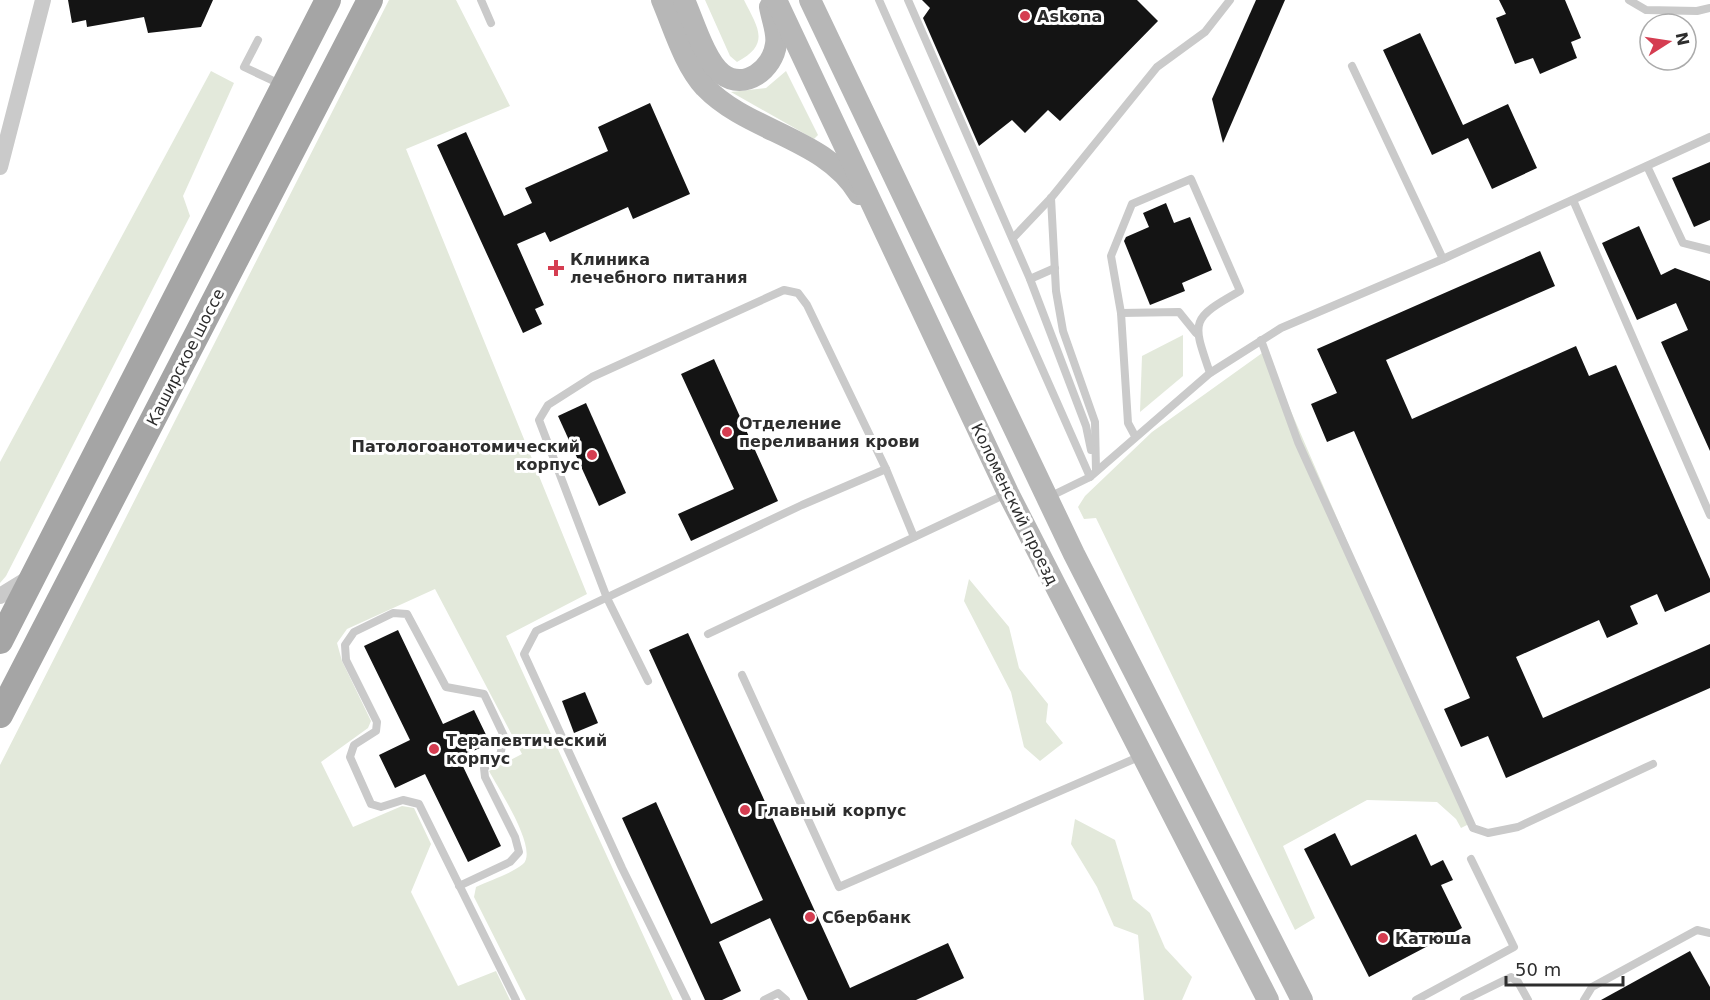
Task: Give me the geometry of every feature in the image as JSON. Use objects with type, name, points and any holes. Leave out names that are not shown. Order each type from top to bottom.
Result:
[{"type":"main road","points":[[1,638],[328,0]]},
{"type":"main road","name":"Каширское шоссе","points":[[0,715],[370,0]]},
{"type":"main road","points":[[662,0],[692,67],[705,86],[726,104],[816,154],[839,170],[854,186],[902,268]]},
{"type":"main road","points":[[684,0],[711,62],[721,74],[732,80],[747,80],[763,72],[774,57],[777,42],[769,0]]},
{"type":"main road","name":"Коломенский проезд","points":[[776,0],[1008,493],[1268,1000]]},
{"type":"main road","name":"Коломенский проезд","points":[[810,0],[1047,498],[1302,1000]]},
{"type":"street","points":[[0,166],[43,0]]},
{"type":"street","points":[[0,596],[34,573]]},
{"type":"lane","points":[[481,0],[491,23]]},
{"type":"lane","points":[[879,0],[1093,474]]},
{"type":"lane","points":[[908,0],[1030,279],[1086,426],[1093,474]]},
{"type":"lane","points":[[1012,238],[1051,198],[1157,67],[1205,32],[1230,0]]},
{"type":"lane","points":[[1629,0],[1646,10],[1697,11],[1710,8]]},
{"type":"lane","points":[[258,40],[244,67],[284,86]]},
{"type":"lane","points":[[1352,66],[1443,259]]},
{"type":"lane","points":[[1047,498],[1093,474],[1210,373],[1281,328],[1443,259],[1710,137]]},
{"type":"lane","points":[[1647,166],[1683,243],[1708,248]]},
{"type":"lane","points":[[1135,436],[1128,423],[1121,313],[1111,256],[1132,204],[1191,179],[1240,291],[1203,314],[1196,333]]},
{"type":"lane","points":[[1051,198],[1056,291],[1063,331],[1095,422],[1093,474]]},
{"type":"lane","points":[[1573,200],[1707,500],[1710,515]]},
{"type":"lane","points":[[1030,279],[1055,268]]},
{"type":"lane","points":[[648,681],[607,598],[538,420],[548,405],[592,377],[784,290],[798,293],[807,305],[886,469],[914,537]]},
{"type":"lane","points":[[1121,313],[1179,312],[1196,333],[1210,373]]},
{"type":"lane","points":[[1261,340],[1298,442],[1473,828],[1488,832],[1518,827],[1653,764]]},
{"type":"lane","points":[[687,1000],[622,868],[524,654],[536,631],[802,505],[886,469]]},
{"type":"lane","points":[[708,634],[914,537],[924,535],[1008,493]]},
{"type":"lane","points":[[459,886],[510,862],[519,852],[515,837],[485,777],[484,768],[500,756],[504,736],[484,694],[446,687],[407,614],[393,613],[354,632],[345,645],[346,660],[378,722],[376,731],[354,745],[350,757],[371,804],[381,807],[403,800],[419,804],[459,886],[516,1000]]},
{"type":"lane","points":[[742,675],[838,887],[1141,756]]},
{"type":"lane","points":[[1416,1000],[1514,947],[1471,859]]},
{"type":"lane","points":[[1584,1000],[1592,987],[1697,930],[1710,933]]},
{"type":"lane","points":[[1464,1000],[1511,977],[1518,981],[1528,1000]]},
{"type":"lane","points":[[764,1000],[778,993],[786,1000]]},
{"type":"shaded area","points":[[389,0],[456,0],[510,106],[406,149],[587,594],[506,636],[673,1000],[526,1000],[474,897],[476,887],[518,868],[527,857],[522,833],[489,771],[522,754],[435,589],[347,629],[337,643],[342,661],[371,721],[368,728],[321,762],[353,827],[402,806],[414,808],[431,844],[411,892],[458,986],[496,971],[510,1000],[0,1000],[0,765]]},
{"type":"shaded area","points":[[705,0],[744,0],[754,19],[758,35],[758,42],[748,55],[737,62],[730,56]]},
{"type":"shaded area","points":[[211,71],[234,83],[183,196],[190,216],[6,576],[0,583],[0,462]]},
{"type":"shaded area","points":[[786,71],[818,135],[814,139],[731,92],[766,88]]},
{"type":"shaded area","points":[[1183,335],[1183,376],[1140,412],[1142,356]]},
{"type":"shaded area","points":[[1265,351],[1469,824],[1461,828],[1456,819],[1437,802],[1367,800],[1283,846],[1315,918],[1295,930],[1096,518],[1084,519],[1078,507],[1085,496],[1152,432]]},
{"type":"shaded area","points":[[969,579],[1009,627],[1019,668],[1048,704],[1046,722],[1063,743],[1040,761],[1024,747],[1011,692],[964,601]]},
{"type":"shaded area","points":[[1075,819],[1115,840],[1133,899],[1150,913],[1165,948],[1192,977],[1182,1000],[1144,1000],[1138,935],[1114,926],[1097,887],[1071,844]]},
{"type":"building","points":[[68,0],[213,0],[201,27],[148,33],[144,17],[87,27],[86,20],[72,23]]},
{"type":"building","points":[[922,0],[1137,0],[1158,21],[1060,121],[1048,110],[1025,133],[1012,120],[979,146],[923,18],[930,8]]},
{"type":"building","points":[[1256,0],[1285,0],[1223,143],[1212,99]]},
{"type":"building","points":[[1499,0],[1565,0],[1581,38],[1571,42],[1577,58],[1540,74],[1533,58],[1515,64],[1496,18],[1506,14]]},
{"type":"building","points":[[1420,33],[1463,125],[1508,104],[1537,168],[1492,189],[1468,138],[1432,155],[1383,50]]},
{"type":"building","points":[[650,103],[690,194],[633,219],[628,207],[550,242],[545,232],[517,244],[544,305],[535,309],[542,324],[523,333],[437,145],[466,132],[504,216],[532,203],[525,188],[608,151],[598,127]]},
{"type":"building","points":[[1710,162],[1710,220],[1694,227],[1672,178]]},
{"type":"building","points":[[1166,203],[1174,223],[1190,217],[1212,270],[1182,283],[1185,291],[1150,305],[1124,241],[1126,237],[1149,227],[1143,213]]},
{"type":"building","points":[[1639,226],[1661,275],[1675,268],[1710,281],[1710,451],[1661,342],[1688,330],[1676,303],[1637,320],[1602,243]]},
{"type":"building","points":[[1540,251],[1555,286],[1386,360],[1412,419],[1576,346],[1589,376],[1616,365],[1710,579],[1710,592],[1665,612],[1657,594],[1630,606],[1638,624],[1607,638],[1599,620],[1516,657],[1543,718],[1710,644],[1710,688],[1506,778],[1488,736],[1461,747],[1444,709],[1470,698],[1354,431],[1327,442],[1311,404],[1337,393],[1317,349]]},
{"type":"building","name":"Отделение переливания крови","points":[[714,359],[778,501],[691,541],[678,514],[734,489],[681,374]]},
{"type":"building","name":"Патологоанотомический корпус","points":[[586,403],[626,493],[599,506],[558,416]]},
{"type":"building","name":"Терапевтический корпус","points":[[398,630],[443,724],[474,710],[490,743],[459,758],[501,846],[468,862],[425,774],[395,788],[379,755],[410,740],[364,646]]},
{"type":"building","name":"Главный корпус","points":[[688,633],[850,988],[948,943],[964,978],[916,1000],[808,1000],[770,918],[719,942],[741,991],[722,1000],[705,1000],[622,818],[656,802],[711,924],[763,900],[649,650]]},
{"type":"building","points":[[585,692],[598,723],[574,733],[562,701]]},
{"type":"building","points":[[1335,833],[1351,866],[1416,834],[1431,866],[1443,860],[1453,880],[1441,885],[1462,928],[1369,977],[1304,849]]},
{"type":"building","points":[[1690,951],[1710,987],[1710,1000],[1601,1000]]},
{"type":"place","name":"Askona","points":[[1025,16]]},
{"type":"place","name":"Клиника лечебного питания","points":[[556,268]]},
{"type":"place","name":"Отделение переливания крови","points":[[727,432]]},
{"type":"place","name":"Патологоанотомический корпус","points":[[592,455]]},
{"type":"place","name":"Терапевтический корпус","points":[[434,749]]},
{"type":"place","name":"Главный корпус","points":[[745,810]]},
{"type":"place","name":"Сбербанк","points":[[810,917]]},
{"type":"place","name":"Катюша","points":[[1383,938]]}]
